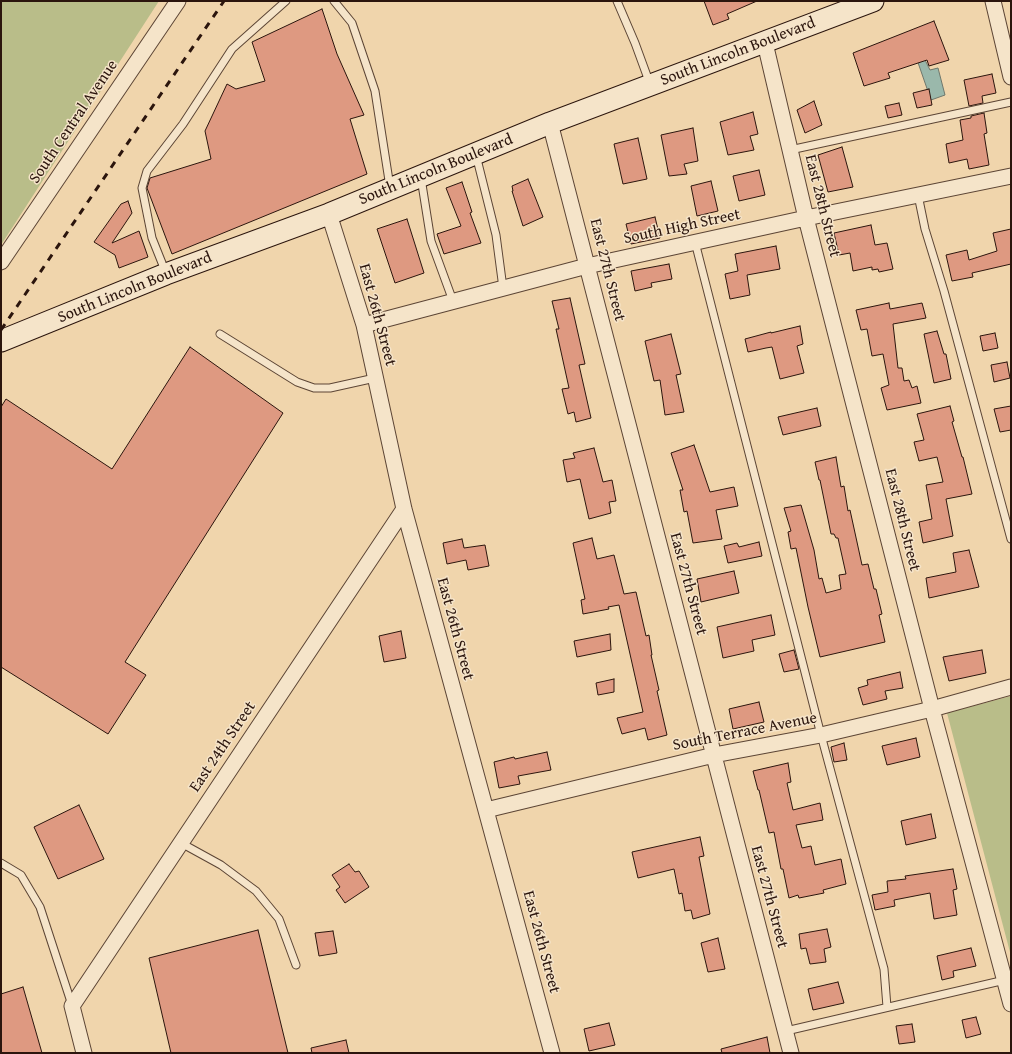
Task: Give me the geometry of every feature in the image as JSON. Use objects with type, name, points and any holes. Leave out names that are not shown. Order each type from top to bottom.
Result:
[{"type":"street","name":"South Central Avenue","points":[[1,262],[178,1]]},
{"type":"street","name":"South Lincoln Boulevard","points":[[1,341],[166,274],[329,214],[550,123],[873,1]]},
{"type":"street","points":[[993,1],[1011,77]]},
{"type":"street","name":"East 28th Street","points":[[765,43],[806,218],[932,709],[1008,979],[1011,1004]]},
{"type":"street","name":"East 27th Street","points":[[550,123],[792,1053]]},
{"type":"street","name":"South High Street","points":[[364,324],[587,266],[806,218],[1011,176]]},
{"type":"street","name":"East 26th Street","points":[[329,214],[364,324],[404,509],[552,1053]]},
{"type":"street","name":"East 24th Street","points":[[72,1006],[404,509]]},
{"type":"street","name":"South Terrace Avenue","points":[[486,810],[714,755],[821,735],[932,709],[1011,687]]},
{"type":"street","points":[[72,1006],[84,1053]]},
{"type":"lane","points":[[166,274],[152,238],[142,188],[147,171],[183,124],[232,49],[286,1]]},
{"type":"lane","points":[[334,1],[352,23],[375,91],[391,189]]},
{"type":"lane","points":[[617,1],[651,86]]},
{"type":"lane","points":[[790,150],[1011,102]]},
{"type":"lane","points":[[475,154],[496,235],[503,288]]},
{"type":"lane","points":[[421,176],[431,242],[453,301]]},
{"type":"lane","points":[[918,195],[925,229],[944,291],[1011,539]]},
{"type":"lane","points":[[695,242],[821,735],[884,969],[887,1007]]},
{"type":"lane","points":[[220,334],[297,382],[314,388],[330,388],[376,378]]},
{"type":"lane","points":[[182,842],[221,865],[256,891],[279,919],[296,965]]},
{"type":"lane","points":[[1,863],[21,874],[40,907],[72,1006]]},
{"type":"lane","points":[[786,1030],[1008,979]]},
{"type":"green space","points":[[1,1],[159,1],[1,245]]},
{"type":"green space","points":[[1011,696],[1011,956],[947,713]]},
{"type":"shaded area","points":[[921,52],[930,70],[938,68],[945,95],[931,100],[915,54]]},
{"type":"building","points":[[704,1],[757,1],[727,14],[729,19],[713,25]]},
{"type":"building","points":[[322,9],[337,54],[364,115],[350,119],[367,174],[172,254],[147,188],[150,178],[211,159],[205,131],[227,84],[236,89],[265,81],[252,42]]},
{"type":"building","points":[[934,21],[949,60],[929,66],[927,60],[888,73],[890,78],[864,86],[853,53]]},
{"type":"building","points":[[992,74],[996,93],[982,96],[983,103],[969,106],[964,80]]},
{"type":"building","points":[[929,89],[932,105],[917,108],[913,93]]},
{"type":"building","points":[[814,101],[822,125],[805,133],[797,110]]},
{"type":"building","points":[[899,103],[902,115],[888,118],[885,106]]},
{"type":"building","points":[[753,112],[758,134],[750,136],[754,150],[728,155],[720,122]]},
{"type":"building","points":[[984,113],[987,133],[984,134],[989,165],[969,169],[967,159],[949,163],[946,144],[963,140],[960,120]]},
{"type":"building","points":[[693,128],[698,161],[684,164],[687,174],[669,176],[661,135]]},
{"type":"building","points":[[638,138],[647,179],[623,184],[614,144]]},
{"type":"building","points":[[842,147],[853,187],[828,192],[818,155]]},
{"type":"building","points":[[759,170],[765,195],[739,201],[733,176]]},
{"type":"building","points":[[528,179],[543,217],[523,226],[512,191],[512,186]]},
{"type":"building","points":[[711,181],[718,211],[697,216],[691,186]]},
{"type":"building","points":[[462,182],[472,212],[470,213],[481,243],[444,254],[437,234],[461,226],[446,188]]},
{"type":"building","points":[[128,201],[132,213],[112,243],[139,231],[148,257],[119,268],[115,255],[94,242],[121,204]]},
{"type":"building","points":[[655,217],[660,238],[631,244],[626,224]]},
{"type":"building","points":[[407,219],[424,273],[395,283],[377,229]]},
{"type":"building","points":[[871,225],[875,245],[887,243],[893,269],[879,272],[878,269],[872,270],[872,267],[853,271],[850,253],[839,255],[834,233]]},
{"type":"building","points":[[1011,229],[1011,264],[972,273],[973,277],[952,281],[946,255],[967,250],[969,260],[997,251],[993,233]]},
{"type":"building","points":[[776,246],[780,269],[747,275],[750,295],[730,299],[725,274],[738,271],[735,254]]},
{"type":"building","points":[[669,264],[672,279],[651,283],[652,287],[635,291],[631,271]]},
{"type":"building","points":[[570,298],[585,364],[579,365],[591,418],[576,422],[574,412],[568,414],[562,389],[569,388],[556,329],[559,329],[552,301]]},
{"type":"building","points":[[889,303],[890,309],[922,303],[926,318],[893,324],[898,368],[902,368],[904,381],[909,380],[912,388],[917,386],[921,403],[887,410],[881,388],[889,385],[883,354],[872,356],[867,329],[861,330],[856,310]]},
{"type":"building","points":[[800,326],[803,344],[797,346],[804,373],[780,379],[772,347],[748,352],[745,339]]},
{"type":"building","points":[[937,331],[944,354],[946,354],[951,379],[934,383],[924,334]]},
{"type":"building","points":[[995,333],[998,348],[983,351],[980,336]]},
{"type":"building","points":[[671,334],[681,374],[676,375],[684,412],[665,415],[660,380],[654,381],[645,341]]},
{"type":"building","points":[[190,347],[283,413],[125,662],[146,675],[108,734],[1,667],[1,407],[6,399],[112,469]]},
{"type":"building","points":[[1007,362],[1010,378],[994,382],[991,365]]},
{"type":"building","points":[[950,406],[954,421],[952,422],[963,457],[972,494],[946,499],[953,536],[923,543],[919,522],[932,519],[926,485],[943,482],[937,457],[919,461],[914,442],[924,440],[917,414]]},
{"type":"building","points":[[1011,406],[1011,430],[1000,432],[994,409]]},
{"type":"building","points":[[817,408],[821,426],[783,435],[778,417]]},
{"type":"building","points":[[694,445],[710,492],[734,487],[738,506],[716,510],[722,539],[693,543],[687,511],[684,512],[680,490],[683,490],[671,453]]},
{"type":"building","points":[[594,448],[603,482],[612,480],[616,501],[609,502],[611,513],[589,519],[580,479],[567,482],[563,460],[575,458],[573,453]]},
{"type":"building","points":[[836,457],[841,487],[844,486],[848,511],[850,510],[862,565],[868,564],[874,589],[876,589],[882,614],[879,615],[885,642],[820,657],[796,548],[791,549],[788,532],[791,531],[784,508],[801,505],[814,550],[819,579],[822,578],[826,593],[841,589],[839,575],[846,574],[838,538],[836,538],[834,534],[831,534],[815,462]]},
{"type":"building","points":[[592,538],[597,559],[614,555],[624,594],[636,592],[646,636],[649,635],[651,655],[659,690],[657,691],[667,735],[648,740],[645,728],[622,734],[617,718],[643,712],[619,605],[608,607],[609,609],[583,614],[581,600],[585,599],[573,543]]},
{"type":"building","points":[[462,539],[464,548],[485,545],[489,566],[468,570],[466,560],[447,564],[443,543]]},
{"type":"building","points":[[759,542],[762,556],[728,563],[724,546],[737,543],[739,547]]},
{"type":"building","points":[[969,550],[979,587],[929,598],[926,578],[956,572],[953,553]]},
{"type":"building","points":[[734,571],[739,593],[701,602],[697,579]]},
{"type":"building","points":[[771,615],[775,635],[752,640],[754,651],[723,658],[717,627]]},
{"type":"building","points":[[401,631],[406,658],[384,662],[379,636]]},
{"type":"building","points":[[610,634],[611,650],[577,657],[574,641]]},
{"type":"building","points":[[794,650],[799,669],[784,672],[779,654]]},
{"type":"building","points":[[982,650],[986,673],[949,681],[943,657]]},
{"type":"building","points":[[900,672],[903,688],[885,691],[887,699],[863,705],[858,688],[868,685],[867,680]]},
{"type":"building","points":[[614,679],[614,692],[598,695],[596,683]]},
{"type":"building","points":[[759,702],[764,722],[733,729],[729,709]]},
{"type":"building","points":[[916,738],[920,757],[887,765],[882,746]]},
{"type":"building","points":[[844,743],[847,760],[834,762],[831,747]]},
{"type":"building","points":[[547,752],[551,770],[518,776],[520,784],[499,788],[494,762],[514,757],[515,759]]},
{"type":"building","points":[[788,763],[791,782],[787,783],[793,810],[820,803],[823,820],[796,825],[802,848],[811,846],[815,865],[841,859],[846,884],[823,890],[824,893],[799,898],[798,895],[789,898],[783,869],[781,869],[774,832],[769,833],[753,771]]},
{"type":"building","points":[[79,805],[104,859],[58,879],[34,827]]},
{"type":"building","points":[[931,814],[936,838],[906,845],[901,821]]},
{"type":"building","points":[[700,837],[704,856],[699,857],[710,914],[693,919],[691,910],[685,911],[682,893],[679,894],[674,869],[638,878],[632,852]]},
{"type":"building","points":[[349,864],[355,872],[359,871],[369,887],[345,903],[336,890],[340,887],[332,875]]},
{"type":"building","points":[[953,869],[957,889],[953,890],[957,915],[934,919],[930,893],[894,900],[895,906],[875,910],[872,895],[888,892],[887,881],[906,879],[905,876]]},
{"type":"building","points":[[827,929],[831,947],[824,949],[826,962],[810,964],[806,948],[801,949],[799,934]]},
{"type":"building","points":[[258,930],[288,1053],[171,1053],[149,958]]},
{"type":"building","points":[[333,931],[337,953],[319,956],[315,933]]},
{"type":"building","points":[[718,938],[725,969],[708,972],[701,943]]},
{"type":"building","points":[[971,948],[976,966],[953,971],[954,977],[942,980],[937,956]]},
{"type":"building","points":[[838,982],[844,1003],[813,1010],[808,989]]},
{"type":"building","points":[[23,987],[42,1053],[1,1053],[1,994]]},
{"type":"building","points":[[976,1017],[981,1034],[966,1038],[962,1020]]},
{"type":"building","points":[[609,1023],[615,1045],[589,1051],[584,1029]]},
{"type":"building","points":[[912,1024],[915,1042],[899,1044],[896,1026]]},
{"type":"building","points":[[767,1037],[770,1053],[722,1053],[721,1049]]},
{"type":"building","points":[[346,1040],[349,1053],[312,1053],[311,1048]]},
{"type":"railway","points":[[1,330],[224,1]]}]
